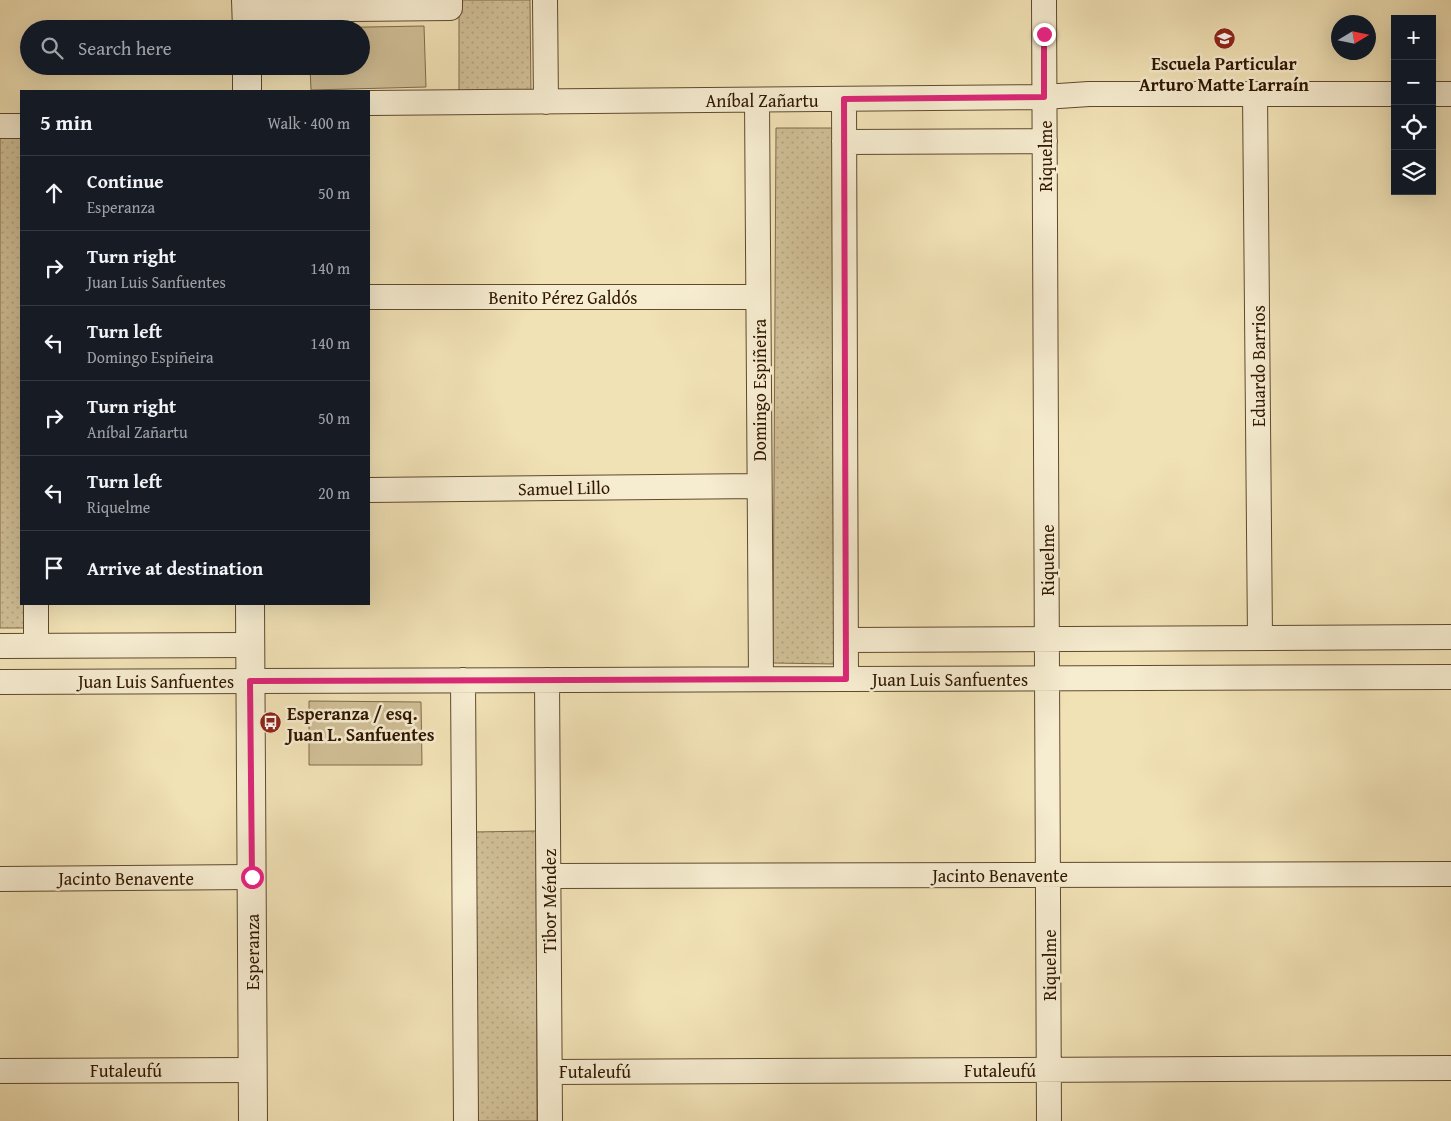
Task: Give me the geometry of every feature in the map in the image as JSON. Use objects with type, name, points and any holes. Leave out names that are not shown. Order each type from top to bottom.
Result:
[{"type":"street","points":[[246,13],[450,8],[450,0]]},
{"type":"street","points":[[545,0],[546,102]]},
{"type":"street","name":"Riquelme","points":[[1044,0],[1049,1121]]},
{"type":"street","points":[[247,75],[247,90]]},
{"type":"street","name":"Aníbal Zañartu","points":[[370,104],[1044,97],[1089,94],[1391,94]]},
{"type":"street","name":"Eduardo Barrios","points":[[1255,94],[1260,638]]},
{"type":"street","points":[[1436,94],[1451,94]]},
{"type":"street","points":[[844,99],[846,679]]},
{"type":"street","name":"Domingo Espiñeira","points":[[757,100],[761,679]]},
{"type":"street","points":[[0,126],[20,126]]},
{"type":"street","points":[[844,142],[1045,140]]},
{"type":"street","name":"Benito Pérez Galdós","points":[[370,298],[758,297]]},
{"type":"street","name":"Samuel Lillo","points":[[370,490],[759,486]]},
{"type":"street","points":[[36,605],[36,646]]},
{"type":"street","name":"Esperanza","points":[[250,605],[253,1121]]},
{"type":"street","points":[[846,640],[1451,637]]},
{"type":"street","name":"Juan Luis Sanfuentes","points":[[0,646],[250,646]]},
{"type":"street","name":"Juan Luis Sanfuentes","points":[[0,682],[1451,677]]},
{"type":"street","points":[[463,680],[466,1121]]},
{"type":"street","name":"Tibor Méndez","points":[[547,680],[550,1121]]},
{"type":"street","name":"Jacinto Benavente","points":[[549,876],[1451,874]]},
{"type":"street","name":"Jacinto Benavente","points":[[0,878],[252,877]]},
{"type":"street","name":"Futaleufú","points":[[550,1072],[1451,1068]]},
{"type":"street","name":"Futaleufú","points":[[0,1071],[252,1070]]},
{"type":"shaded area","points":[[459,0],[530,0],[531,98],[459,98]]},
{"type":"shaded area","points":[[424,26],[426,87],[311,90],[310,75],[370,75],[370,27]]},
{"type":"shaded area","points":[[776,128],[838,128],[835,664],[773,663]]},
{"type":"shaded area","points":[[0,136],[20,136],[20,605],[27,605],[27,628],[0,628]]},
{"type":"shaded area","points":[[309,701],[421,702],[422,765],[309,765]]},
{"type":"shaded area","points":[[536,831],[537,1121],[473,1121],[472,832]]},
{"type":"place","name":"Escuela Particular Arturo Matte Larraín","points":[[1224,38]]},
{"type":"place","name":"Esperanza / esq. Juan L. Sanfuentes","points":[[271,723]]},
{"type":"route","points":[[252,877],[250,681],[846,679],[844,99],[1044,97],[1044,34]]}]
